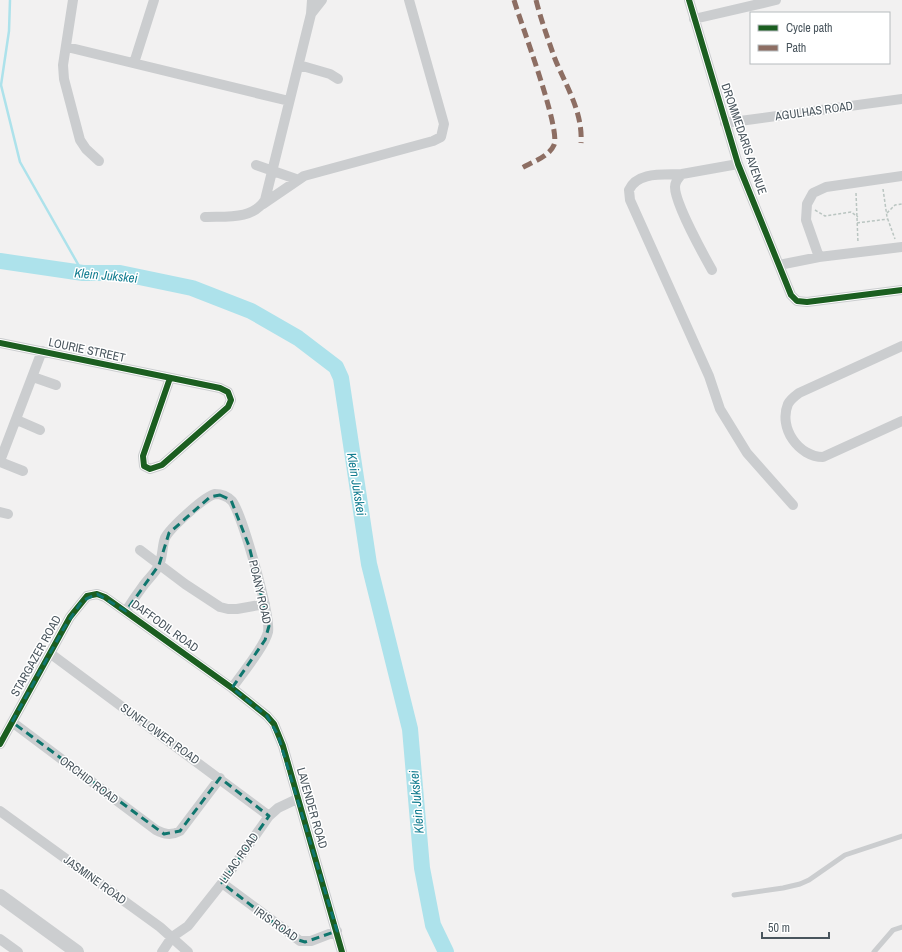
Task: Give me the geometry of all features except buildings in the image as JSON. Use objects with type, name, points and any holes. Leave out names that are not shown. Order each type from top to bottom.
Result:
[{"type":"street","points":[[72,0],[63,72],[80,140],[86,149],[99,161]]},
{"type":"street","points":[[134,62],[154,0]]},
{"type":"street","points":[[263,204],[299,65],[311,14],[312,0]]},
{"type":"street","points":[[311,14],[322,0]]},
{"type":"street","points":[[205,217],[249,213],[296,179],[315,172],[433,141],[443,133],[444,124],[409,0]]},
{"type":"street","name":"DROMMEDARIS AVENUE","points":[[689,0],[738,164],[791,295],[794,299],[802,302],[902,290]]},
{"type":"street","points":[[694,19],[776,0]]},
{"type":"street","points":[[66,47],[134,62],[289,101]]},
{"type":"street","points":[[299,65],[330,74],[338,79]]},
{"type":"street","name":"AGULHAS ROAD","points":[[725,122],[902,99]]},
{"type":"street","points":[[738,164],[682,174],[654,175],[637,180],[629,190],[630,200],[709,376],[720,409],[747,453],[793,505]]},
{"type":"street","points":[[256,166],[273,170],[296,179]]},
{"type":"street","points":[[682,174],[676,182],[676,194],[691,229],[712,270]]},
{"type":"street","points":[[819,257],[806,220],[807,204],[814,193],[819,189],[902,176]]},
{"type":"street","points":[[779,265],[819,257],[899,247]]},
{"type":"street","name":"LOURIE STREET","points":[[0,343],[225,389],[230,396],[231,404],[162,465],[150,469],[144,466],[143,456],[170,378]]},
{"type":"street","points":[[902,346],[799,393],[788,405],[786,420],[788,433],[793,440],[806,453],[817,457],[823,457],[902,420]]},
{"type":"street","points":[[23,471],[0,462],[3,442],[17,420],[42,351]]},
{"type":"street","points":[[33,377],[56,385]]},
{"type":"street","points":[[17,420],[40,430]]},
{"type":"street","name":"POANY ROAD","points":[[159,565],[166,538],[184,518],[210,497],[220,495],[231,500],[237,513],[265,604],[269,626],[267,636],[232,688]]},
{"type":"street","points":[[140,550],[184,584],[224,609],[249,608],[265,604]]},
{"type":"street","points":[[126,612],[159,565]]},
{"type":"street","name":"DAFFODIL ROAD","points":[[82,601],[88,596],[97,594],[105,597],[232,688]]},
{"type":"street","name":"STARGAZER ROAD","points":[[0,744],[70,617],[82,601]]},
{"type":"street","name":"SUNFLOWER ROAD","points":[[50,654],[220,778],[269,816]]},
{"type":"street","name":"LAVENDER ROAD","points":[[232,688],[267,716],[274,724],[283,746],[342,952]]},
{"type":"street","name":"ORCHID ROAD","points":[[12,722],[156,830],[168,834],[176,833],[183,827],[220,778]]},
{"type":"street","name":"LILAC ROAD","points":[[188,926],[222,883],[269,816],[278,808],[297,799]]},
{"type":"street","name":"JASMINE ROAD","points":[[0,811],[172,937],[184,951]]},
{"type":"street","name":"IRIS ROAD","points":[[222,883],[300,941],[311,941],[337,931]]},
{"type":"street","points":[[0,896],[77,952]]},
{"type":"street","points":[[162,952],[172,937],[188,926]]},
{"type":"street","points":[[184,951],[188,926]]},
{"type":"street","points":[[0,939],[18,952]]},
{"type":"lane","points":[[734,895],[800,884],[809,880],[845,855],[902,836]]},
{"type":"lane","points":[[874,952],[893,930],[902,927]]},
{"type":"path","points":[[881,179],[888,218],[899,247]]},
{"type":"path","points":[[855,183],[859,252]]},
{"type":"path","points":[[807,204],[825,216],[851,212],[858,217]]},
{"type":"path","points":[[887,214],[893,206],[902,204]]},
{"type":"path","points":[[857,223],[888,218]]},
{"type":"highlighted area","points":[[220,495],[231,500],[249,546],[269,626],[265,640],[232,688],[267,716],[278,735],[337,931],[305,942],[295,939],[222,883],[269,816],[220,778],[180,831],[164,834],[12,722],[64,628],[82,601],[97,594],[126,611],[159,565],[169,533],[210,497]]},
{"type":"waterway","points":[[10,0],[9,31],[1,85],[20,162],[83,273]]},
{"type":"waterway","name":"Klein Jukskei","points":[[0,261],[83,273],[120,273],[192,288],[251,311],[298,338],[336,367],[341,378],[369,564],[410,729],[422,868],[433,925],[446,952]]},
{"type":"marked path","points":[[514,0],[546,98],[555,135],[554,145],[548,153],[520,169]]},
{"type":"marked path","points":[[536,0],[555,59],[577,110],[581,132],[581,143]]},
{"type":"cycle path","points":[[689,0],[738,164],[791,295],[797,301],[807,302],[902,290]]},
{"type":"cycle path","points":[[0,343],[220,388],[228,392],[231,400],[228,407],[162,465],[150,469],[144,466],[143,456],[170,378]]},
{"type":"cycle path","points":[[0,744],[70,617],[87,596],[97,594],[105,597],[232,688],[267,716],[274,724],[283,746],[342,952]]}]
